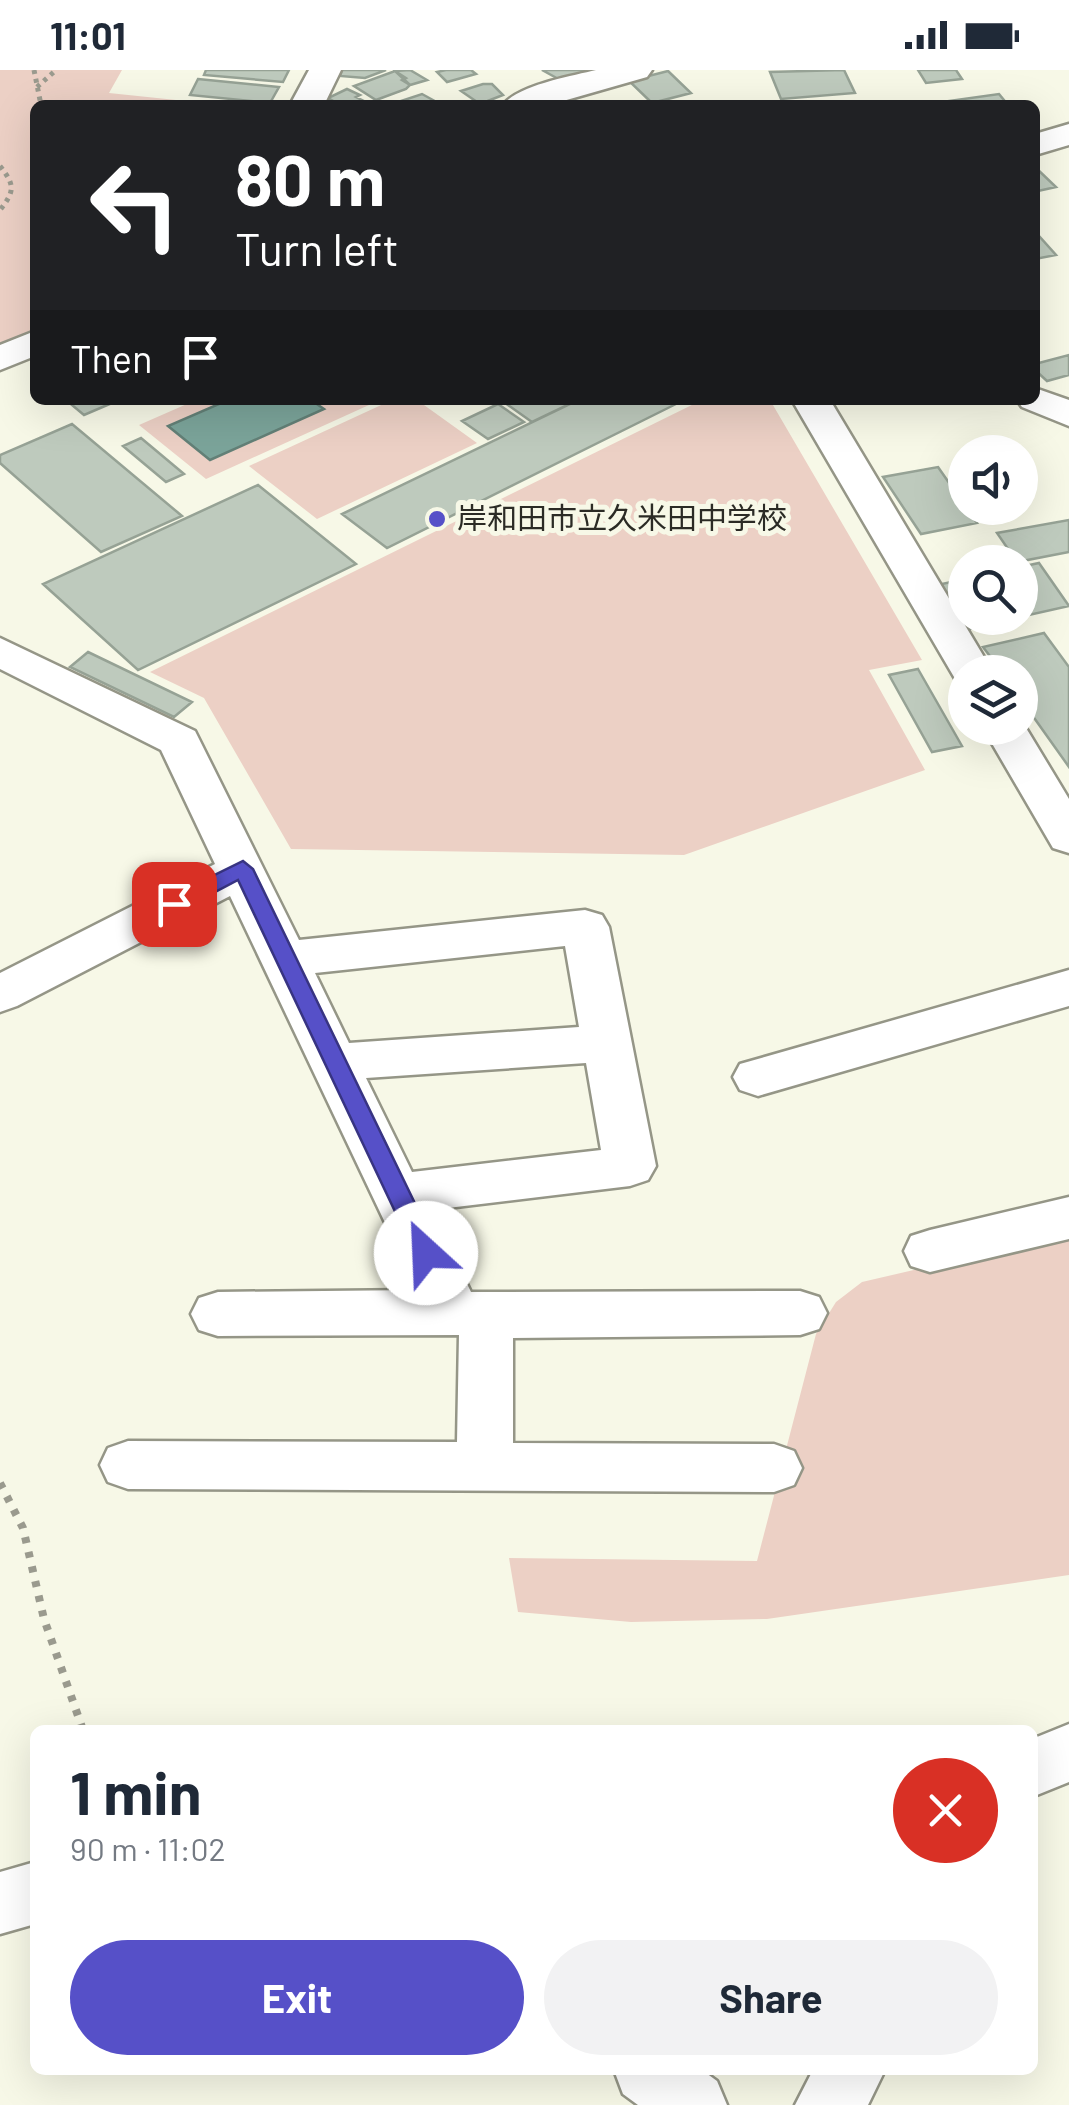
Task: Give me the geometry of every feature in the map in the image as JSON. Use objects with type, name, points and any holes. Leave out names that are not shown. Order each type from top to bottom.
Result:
[{"type":"street","points":[[310,100],[326,70]]},
{"type":"street","points":[[506,70],[532,100]]},
{"type":"street","points":[[540,100],[636,70]]},
{"type":"street","points":[[1040,143],[1069,134]]},
{"type":"street","points":[[0,360],[30,345]]},
{"type":"street","points":[[1040,401],[1069,414]]},
{"type":"street","points":[[814,405],[962,655]]},
{"type":"street","points":[[0,652],[179,741],[398,1194],[470,1314],[485,1467]]},
{"type":"street","points":[[1014,745],[1069,837]]},
{"type":"street","points":[[0,994],[243,869]]},
{"type":"street","points":[[286,959],[586,926],[630,1166],[398,1194]]},
{"type":"street","points":[[758,1076],[1069,988]]},
{"type":"street","points":[[335,1062],[607,1043]]},
{"type":"street","points":[[930,1250],[1069,1218]]},
{"type":"street","points":[[218,1314],[800,1312]]},
{"type":"street","points":[[128,1465],[774,1468]]},
{"type":"street","points":[[1038,1766],[1069,1754]]},
{"type":"street","points":[[0,1903],[30,1894]]},
{"type":"street","points":[[654,2075],[693,2105]]},
{"type":"path","points":[[34,70],[40,100]]},
{"type":"path","points":[[36,88],[56,70]]},
{"type":"path","points":[[0,166],[13,183],[12,193],[0,210]]},
{"type":"path","points":[[0,1483],[23,1528],[44,1619],[81,1725]]},
{"type":"shaded area","points":[[0,70],[122,70],[109,93],[176,100],[30,100],[30,332],[0,347]]},
{"type":"shaded area","points":[[185,405],[369,405],[206,479],[139,425]]},
{"type":"shaded area","points":[[381,405],[424,405],[477,443],[317,519],[249,466]]},
{"type":"shaded area","points":[[692,405],[773,405],[922,660],[869,670],[925,770],[684,855],[291,849],[204,698],[150,672]]},
{"type":"shaded area","points":[[1069,1234],[1069,1575],[767,1619],[631,1622],[518,1612],[509,1558],[757,1561],[816,1334],[836,1302],[862,1282]]},
{"type":"water","points":[[216,405],[318,405],[324,409],[210,460],[168,426]]},
{"type":"building","points":[[206,70],[289,70],[283,82],[204,75]]},
{"type":"building","points":[[342,70],[386,70],[365,78],[340,76]]},
{"type":"building","points":[[410,70],[427,80],[410,85],[395,71]]},
{"type":"building","points":[[471,70],[476,74],[447,82],[437,72]]},
{"type":"building","points":[[542,70],[596,70],[562,81]]},
{"type":"building","points":[[844,70],[855,93],[781,99],[770,72]]},
{"type":"building","points":[[918,70],[956,70],[962,79],[926,83]]},
{"type":"building","points":[[395,71],[406,78],[402,80],[410,85],[406,89],[376,100],[354,86]]},
{"type":"building","points":[[668,71],[691,93],[649,100],[629,81]]},
{"type":"building","points":[[198,79],[279,87],[272,100],[190,95]]},
{"type":"building","points":[[492,84],[503,95],[474,100],[461,91]]},
{"type":"building","points":[[347,89],[362,100],[332,100],[328,98]]},
{"type":"building","points":[[422,94],[433,100],[404,100]]},
{"type":"building","points":[[999,94],[1004,100],[956,100]]},
{"type":"building","points":[[1040,172],[1056,187],[1040,191]]},
{"type":"building","points":[[1040,237],[1056,255],[1040,258]]},
{"type":"building","points":[[1069,355],[1069,375],[1047,381],[1040,375],[1040,363]]},
{"type":"building","points":[[72,405],[107,405],[84,415]]},
{"type":"building","points":[[499,405],[524,422],[488,439],[462,421]]},
{"type":"building","points":[[508,405],[568,405],[532,422]]},
{"type":"building","points":[[568,405],[674,405],[387,548],[342,514]]},
{"type":"building","points":[[72,424],[182,516],[101,552],[0,463],[0,455]]},
{"type":"building","points":[[141,438],[184,474],[166,482],[123,446]]},
{"type":"building","points":[[938,467],[948,481],[948,525],[967,525],[921,534],[883,477]]},
{"type":"building","points":[[258,485],[356,564],[138,670],[43,584]]},
{"type":"building","points":[[1069,520],[1069,552],[1038,558],[1038,545],[1005,545],[997,533]]},
{"type":"building","points":[[1039,563],[1069,606],[1038,613]]},
{"type":"building","points":[[948,583],[948,601],[937,585]]},
{"type":"building","points":[[1044,633],[1069,667],[1069,767],[1038,723],[1038,655],[989,655],[983,647]]},
{"type":"building","points":[[88,652],[192,702],[174,717],[70,667]]},
{"type":"building","points":[[918,669],[948,722],[948,745],[962,746],[932,752],[889,675]]},
{"type":"place","name":"岸和田市立久米田中学校","points":[[437,519]]},
{"type":"route","points":[[174,904],[243,869],[426,1253]]}]
